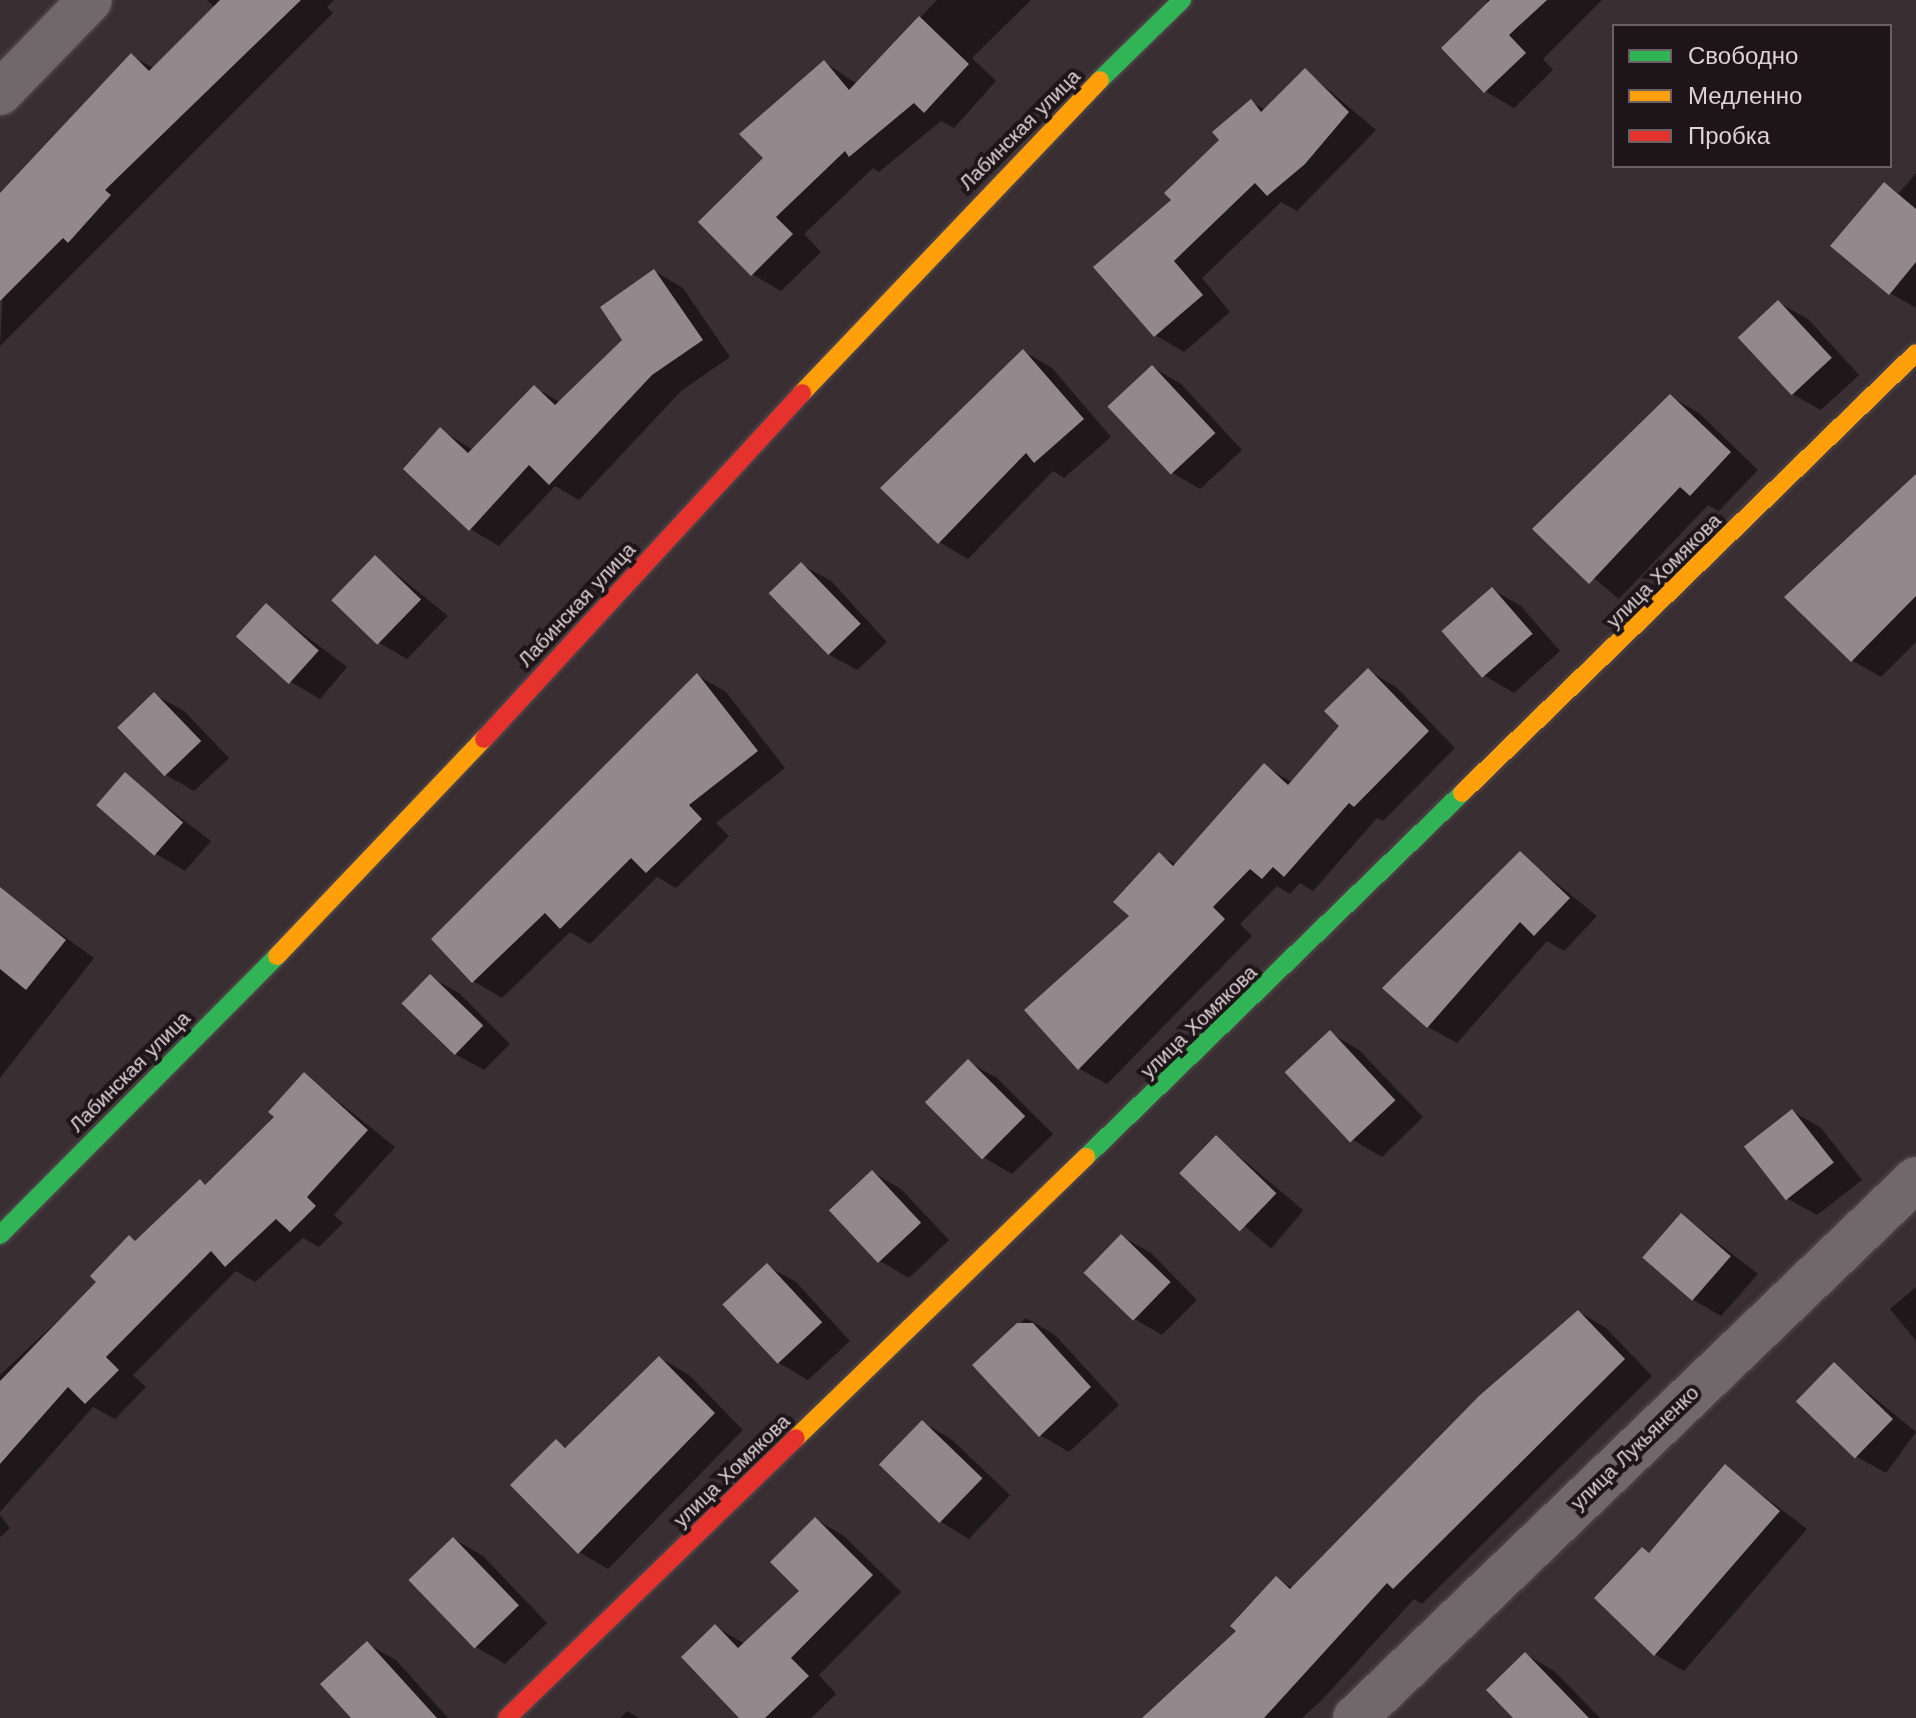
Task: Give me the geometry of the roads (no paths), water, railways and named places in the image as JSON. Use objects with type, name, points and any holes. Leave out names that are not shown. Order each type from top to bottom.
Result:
[{"type":"street","points":[[0,93],[90,0]]},
{"type":"street","name":"Лабинская улица","points":[[0,1235],[365,868],[996,183],[1182,0]]},
{"type":"street","name":"улица Хомякова","points":[[507,1718],[1916,353]]},
{"type":"street","name":"улица Лукьяненко","points":[[1355,1718],[1916,1179]]}]
